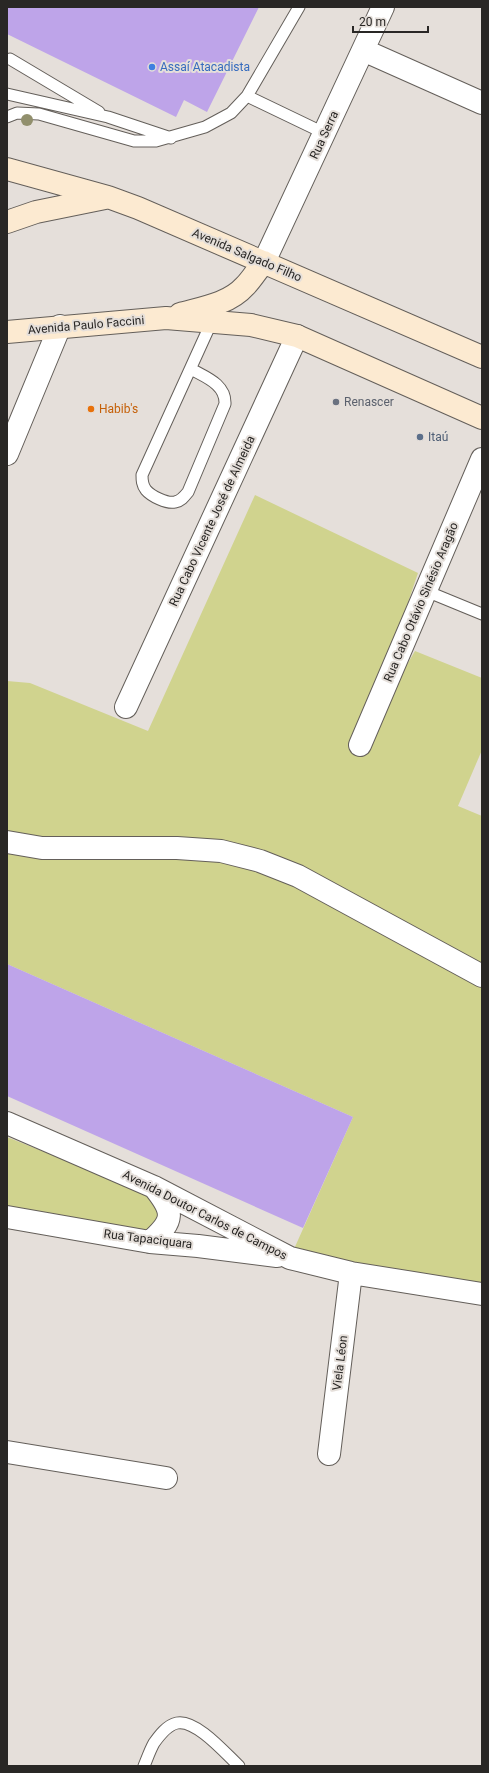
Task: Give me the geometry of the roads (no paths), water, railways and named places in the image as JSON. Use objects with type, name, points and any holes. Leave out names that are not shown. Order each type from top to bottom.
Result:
[{"type":"main road","name":"Avenida Salgado Filho","points":[[9,166],[138,208],[482,357]]},
{"type":"main road","points":[[7,222],[36,212],[108,197]]},
{"type":"main road","points":[[166,318],[220,302],[234,296],[245,287],[264,262]]},
{"type":"main road","points":[[166,318],[251,325],[297,336],[482,418]]},
{"type":"main road","name":"Avenida Paulo Faccini","points":[[10,329],[166,318]]},
{"type":"street","name":"Rua Serra","points":[[264,262],[363,50],[378,11]]},
{"type":"street","points":[[363,50],[482,103]]},
{"type":"street","points":[[7,454],[60,326]]},
{"type":"street","name":"Rua Cabo Vicente José de Almeida","points":[[126,707],[297,336]]},
{"type":"street","name":"Rua Cabo Otávio Sinésio Aragão","points":[[360,745],[482,459]]},
{"type":"street","points":[[7,842],[42,848],[177,848],[221,851],[260,861],[298,876],[482,976]]},
{"type":"street","name":"Avenida Doutor Carlos de Campos","points":[[7,1124],[154,1187],[290,1258],[351,1273],[482,1294]]},
{"type":"street","points":[[150,1242],[161,1232],[169,1218],[169,1211],[166,1203],[154,1187]]},
{"type":"street","name":"Rua Tapaciquara","points":[[7,1217],[150,1242],[198,1246],[290,1258]]},
{"type":"street","name":"Viela Léon","points":[[329,1454],[351,1273]]},
{"type":"street","points":[[7,1452],[166,1478]]},
{"type":"lane","points":[[7,117],[17,113],[39,114],[134,141],[156,141],[171,138],[205,127],[231,113],[247,96],[299,7]]},
{"type":"lane","points":[[7,70],[9,58],[108,117]]},
{"type":"lane","points":[[7,94],[108,117],[171,138]]},
{"type":"lane","points":[[247,96],[324,134]]},
{"type":"lane","points":[[190,369],[216,384],[222,390],[225,397],[225,404],[188,492],[182,499],[176,502],[169,502],[146,491],[142,482],[142,475],[190,369],[212,321]]},
{"type":"lane","points":[[426,591],[482,614]]},
{"type":"lane","points":[[144,1766],[153,1744],[164,1730],[177,1723],[188,1724],[200,1730],[239,1766]]},
{"type":"place","name":"Assaí Atacadista","points":[[152,67]]},
{"type":"place","name":"Renascer","points":[[336,402]]},
{"type":"place","name":"Habib's","points":[[91,409]]},
{"type":"place","name":"Itaú","points":[[420,437]]}]
